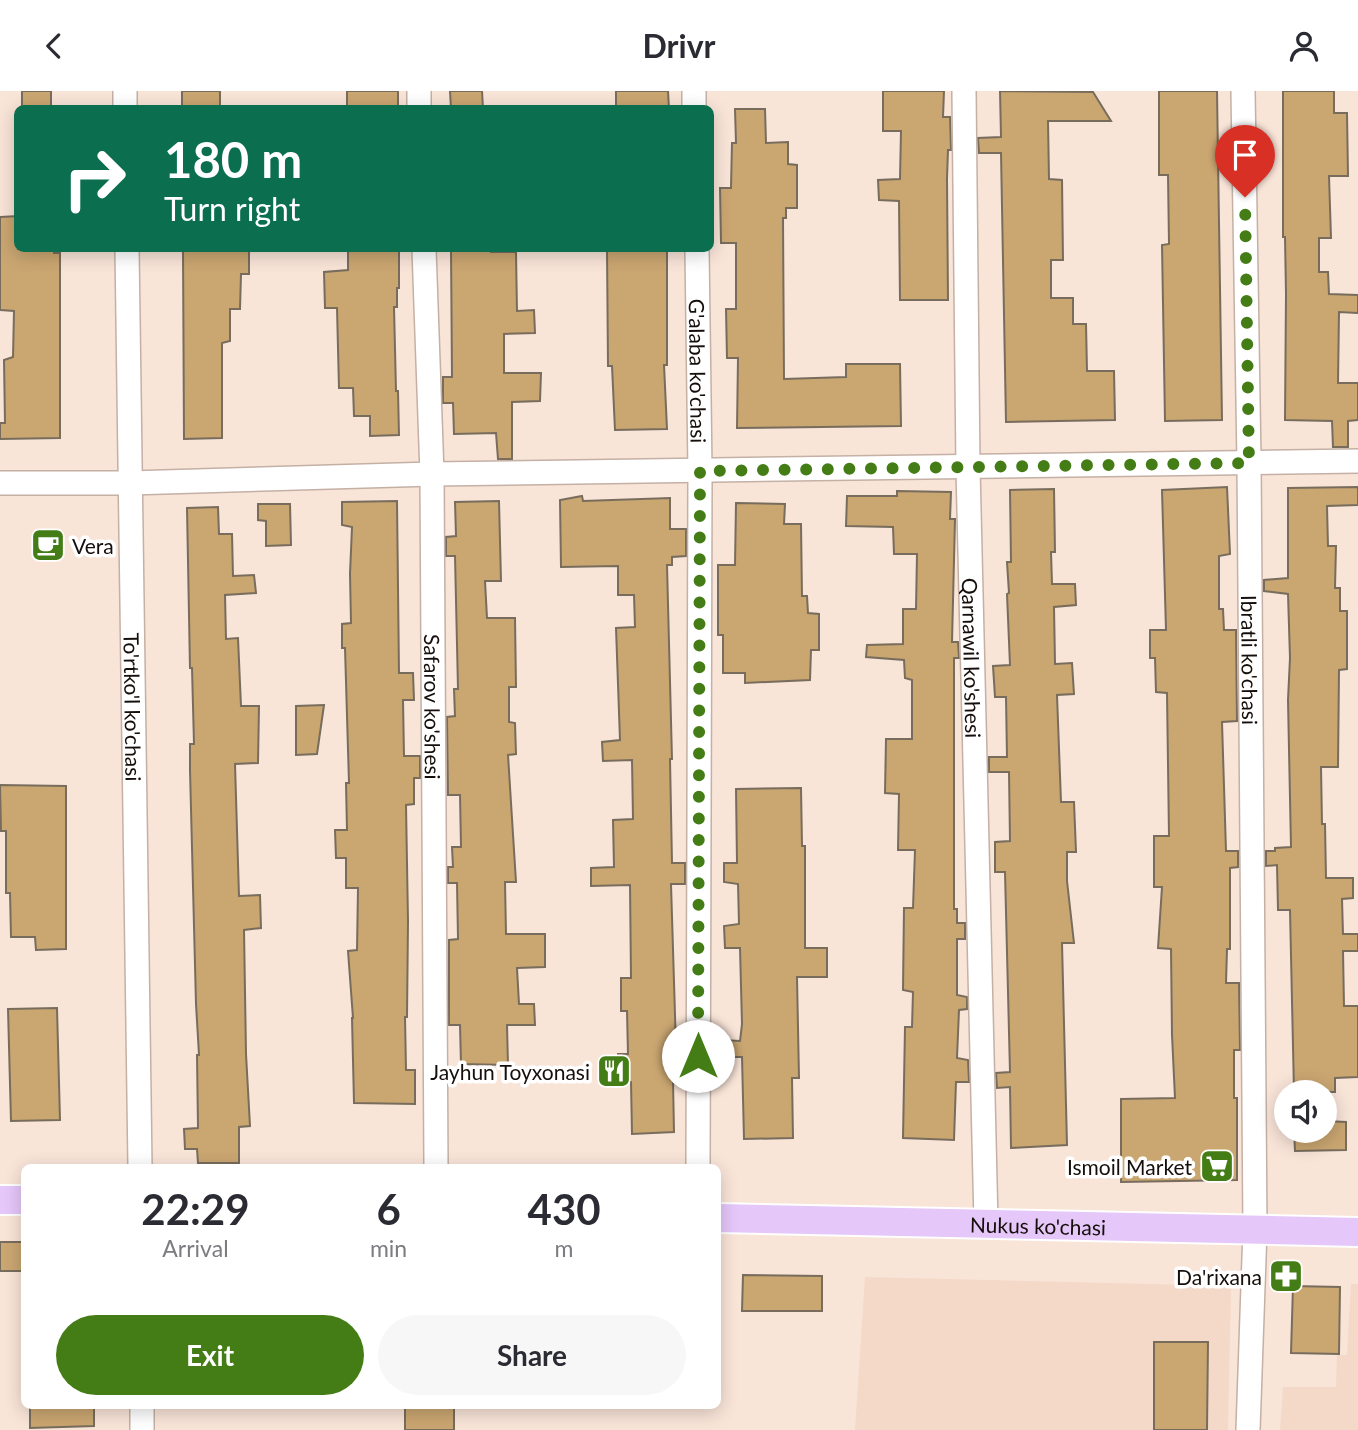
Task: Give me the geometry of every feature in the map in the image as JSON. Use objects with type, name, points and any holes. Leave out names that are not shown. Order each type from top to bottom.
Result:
[{"type":"main road","points":[[0,1200],[21,1201]]},
{"type":"main road","name":"Nukus ko'chasi","points":[[721,1218],[1358,1232]]},
{"type":"street","name":"Qarnawil ko'shesi","points":[[964,91],[968,468],[986,1223]]},
{"type":"street","name":"Ibratli ko'chasi","points":[[1243,91],[1255,1229],[1248,1430]]},
{"type":"street","name":"To'rtko'l ko'chasi","points":[[127,252],[140,1164]]},
{"type":"street","name":"Safarov ko'shesi","points":[[424,252],[432,474],[436,1164]]},
{"type":"street","name":"G'alaba ko'chasi","points":[[696,252],[700,471],[698,1164]]},
{"type":"street","points":[[0,483],[130,483],[432,474],[1358,461]]},
{"type":"street","points":[[142,1409],[142,1430]]},
{"type":"shaded area","points":[[865,1277],[1231,1286],[1228,1430],[855,1430]]},
{"type":"shaded area","points":[[1351,1284],[1358,1284],[1358,1430],[1280,1430],[1283,1387],[1336,1387],[1337,1355],[1347,1355]]},
{"type":"building","points":[[22,91],[51,91],[51,105],[22,105]]},
{"type":"building","points":[[182,91],[220,91],[220,105],[182,105]]},
{"type":"building","points":[[347,91],[398,91],[398,105],[347,105]]},
{"type":"building","points":[[450,91],[482,91],[483,105],[451,105]]},
{"type":"building","points":[[616,91],[668,91],[669,105],[616,105]]},
{"type":"building","points":[[883,91],[944,91],[943,117],[950,117],[951,150],[948,150],[947,179],[948,300],[900,300],[899,201],[879,200],[878,180],[900,179],[901,131],[883,131]]},
{"type":"building","points":[[1000,91],[1093,92],[1111,121],[1048,121],[1049,179],[1062,180],[1063,260],[1051,260],[1051,298],[1073,298],[1073,324],[1086,324],[1087,371],[1114,371],[1115,420],[1006,422],[1001,153],[979,153],[978,138],[1001,137]]},
{"type":"building","points":[[1159,91],[1217,91],[1222,420],[1165,421],[1162,245],[1169,244],[1168,175],[1159,175]]},
{"type":"building","points":[[1283,91],[1334,91],[1334,113],[1347,113],[1348,176],[1329,176],[1331,238],[1319,238],[1319,272],[1328,272],[1329,294],[1358,295],[1358,313],[1339,312],[1338,383],[1358,383],[1358,420],[1348,421],[1348,447],[1333,447],[1332,421],[1285,420]]},
{"type":"building","points":[[735,109],[765,109],[766,143],[788,142],[788,164],[797,165],[797,208],[786,208],[786,218],[783,218],[784,379],[846,377],[846,364],[900,364],[901,426],[737,428],[738,358],[727,358],[726,309],[736,309],[736,243],[721,243],[720,188],[731,188],[732,143],[736,143]]},
{"type":"building","points":[[14,216],[14,252],[60,253],[60,438],[0,439],[0,423],[5,423],[4,360],[13,357],[14,311],[0,310],[0,217]]},
{"type":"building","points":[[183,252],[249,252],[249,274],[241,274],[240,309],[230,309],[230,341],[222,343],[222,438],[184,439]]},
{"type":"building","points":[[348,252],[399,252],[399,288],[397,307],[394,307],[399,435],[370,436],[370,416],[354,416],[353,388],[339,388],[337,308],[325,308],[324,272],[348,270]]},
{"type":"building","points":[[451,252],[516,252],[517,311],[534,310],[535,333],[504,334],[504,373],[541,373],[540,401],[512,402],[512,459],[498,459],[496,433],[454,434],[453,403],[443,403],[443,377],[452,377]]},
{"type":"building","points":[[607,252],[667,252],[667,365],[664,365],[667,429],[615,430],[612,366],[608,366]]},
{"type":"building","points":[[1227,487],[1230,554],[1219,556],[1219,609],[1223,609],[1224,630],[1236,630],[1237,721],[1222,722],[1226,851],[1238,851],[1238,867],[1230,868],[1230,949],[1227,949],[1226,983],[1239,983],[1240,1050],[1234,1050],[1237,1180],[1121,1182],[1121,1099],[1175,1098],[1171,949],[1158,948],[1162,887],[1154,887],[1154,836],[1169,836],[1167,693],[1156,692],[1155,658],[1150,658],[1150,630],[1166,630],[1162,490]]},
{"type":"building","points":[[1358,487],[1358,505],[1327,506],[1328,546],[1336,546],[1335,588],[1340,588],[1340,611],[1347,611],[1347,669],[1339,670],[1338,767],[1321,767],[1322,824],[1325,824],[1326,878],[1353,878],[1353,898],[1342,899],[1343,934],[1358,934],[1358,951],[1343,951],[1344,1006],[1358,1006],[1358,1077],[1335,1080],[1294,1080],[1290,910],[1278,910],[1277,865],[1266,866],[1266,851],[1291,847],[1288,594],[1264,591],[1264,580],[1288,578],[1288,488]]},
{"type":"building","points":[[1054,489],[1055,552],[1051,552],[1052,584],[1075,584],[1076,605],[1054,607],[1055,664],[1072,663],[1074,694],[1057,695],[1061,802],[1074,802],[1076,852],[1067,852],[1067,881],[1074,943],[1062,943],[1067,1145],[1011,1148],[1010,1087],[997,1088],[996,1073],[1010,1072],[1005,872],[995,872],[995,842],[1010,841],[1009,772],[989,772],[989,757],[1007,757],[1006,697],[995,697],[993,666],[1010,665],[1007,562],[1011,562],[1010,490]]},
{"type":"building","points":[[897,491],[951,492],[950,519],[955,519],[952,642],[958,642],[959,658],[954,658],[954,909],[957,909],[957,923],[965,923],[965,939],[957,939],[957,995],[967,997],[967,1009],[959,1010],[957,1058],[968,1060],[969,1082],[956,1082],[954,1140],[903,1138],[905,1027],[912,1027],[913,992],[903,990],[904,908],[913,908],[915,850],[898,850],[899,794],[885,793],[886,739],[912,739],[912,680],[905,678],[904,660],[866,657],[867,645],[903,644],[903,609],[916,609],[917,554],[894,554],[893,527],[846,526],[847,496],[897,496]]},
{"type":"building","points":[[582,496],[583,501],[670,498],[670,529],[686,529],[686,556],[672,557],[672,565],[667,565],[672,863],[685,863],[685,884],[671,884],[677,1080],[673,1080],[674,1132],[632,1134],[631,1082],[618,1082],[618,1054],[628,1054],[627,1011],[621,1011],[621,978],[631,978],[630,885],[591,886],[591,868],[614,867],[613,820],[633,819],[632,760],[603,761],[602,742],[620,740],[616,628],[635,627],[634,595],[618,595],[618,566],[561,567],[560,500]]},
{"type":"building","points":[[397,501],[399,673],[413,673],[414,700],[403,700],[404,756],[420,756],[420,778],[414,778],[414,804],[406,805],[406,1070],[415,1070],[415,1104],[354,1103],[353,1018],[348,951],[357,950],[358,888],[346,888],[346,858],[336,858],[335,830],[347,830],[346,783],[349,783],[342,624],[351,623],[352,527],[342,525],[342,502]]},
{"type":"building","points":[[499,501],[501,581],[485,581],[487,618],[515,618],[516,687],[509,687],[509,722],[515,723],[516,754],[508,755],[516,882],[505,882],[506,934],[545,934],[545,967],[517,968],[519,1004],[534,1004],[535,1025],[507,1025],[508,1065],[461,1064],[460,1025],[449,1025],[449,940],[458,939],[457,883],[448,883],[448,867],[453,867],[452,847],[461,847],[460,795],[448,795],[447,717],[455,716],[454,689],[458,689],[455,556],[446,556],[446,537],[456,536],[455,502]]},
{"type":"building","points":[[736,503],[785,504],[784,524],[801,524],[802,596],[807,596],[808,613],[819,614],[819,650],[811,650],[810,680],[745,683],[745,673],[723,673],[723,635],[718,635],[718,565],[735,565]]},
{"type":"building","points":[[258,504],[290,504],[291,545],[266,546],[266,521],[258,520]]},
{"type":"building","points":[[218,507],[219,534],[232,534],[233,576],[254,575],[256,593],[225,595],[226,639],[238,638],[241,706],[259,706],[258,763],[235,764],[239,896],[260,895],[261,928],[244,930],[250,1126],[239,1127],[239,1163],[198,1163],[197,1149],[185,1149],[184,1129],[198,1128],[199,1055],[190,770],[190,744],[194,744],[187,508]]},
{"type":"building","points":[[324,705],[317,754],[296,755],[296,706]]},
{"type":"building","points":[[0,785],[66,786],[66,949],[36,950],[35,937],[11,937],[10,893],[6,893],[6,831],[1,831]]},
{"type":"building","points":[[801,788],[802,846],[805,846],[805,948],[827,948],[827,977],[797,977],[799,1078],[792,1078],[793,1138],[744,1139],[742,1057],[722,1057],[724,1040],[740,1041],[742,1024],[740,948],[725,948],[724,926],[739,924],[738,884],[724,882],[724,863],[737,863],[736,789]]},
{"type":"building","points":[[57,1008],[60,1120],[11,1121],[8,1009]]},
{"type":"building","points":[[1337,1122],[1346,1122],[1346,1150],[1295,1151],[1295,1143],[1337,1143]]},
{"type":"building","points":[[0,1242],[21,1242],[21,1271],[0,1271]]},
{"type":"building","points":[[743,1275],[822,1276],[822,1311],[742,1311]]},
{"type":"building","points":[[1293,1286],[1340,1287],[1339,1354],[1291,1353]]},
{"type":"building","points":[[1154,1342],[1208,1342],[1207,1430],[1154,1430]]},
{"type":"building","points":[[30,1409],[94,1409],[94,1426],[30,1428]]},
{"type":"building","points":[[405,1409],[454,1409],[454,1430],[405,1430]]},
{"type":"place","name":"Vera","points":[[48,545]]},
{"type":"place","name":"Jayhun Toyxonasi","points":[[614,1071]]},
{"type":"place","name":"Ismoil Market","points":[[1217,1166]]},
{"type":"place","name":"Da'rixana","points":[[1286,1276]]},
{"type":"route","points":[[698,1056],[700,471],[1249,463],[1245,197]]}]
